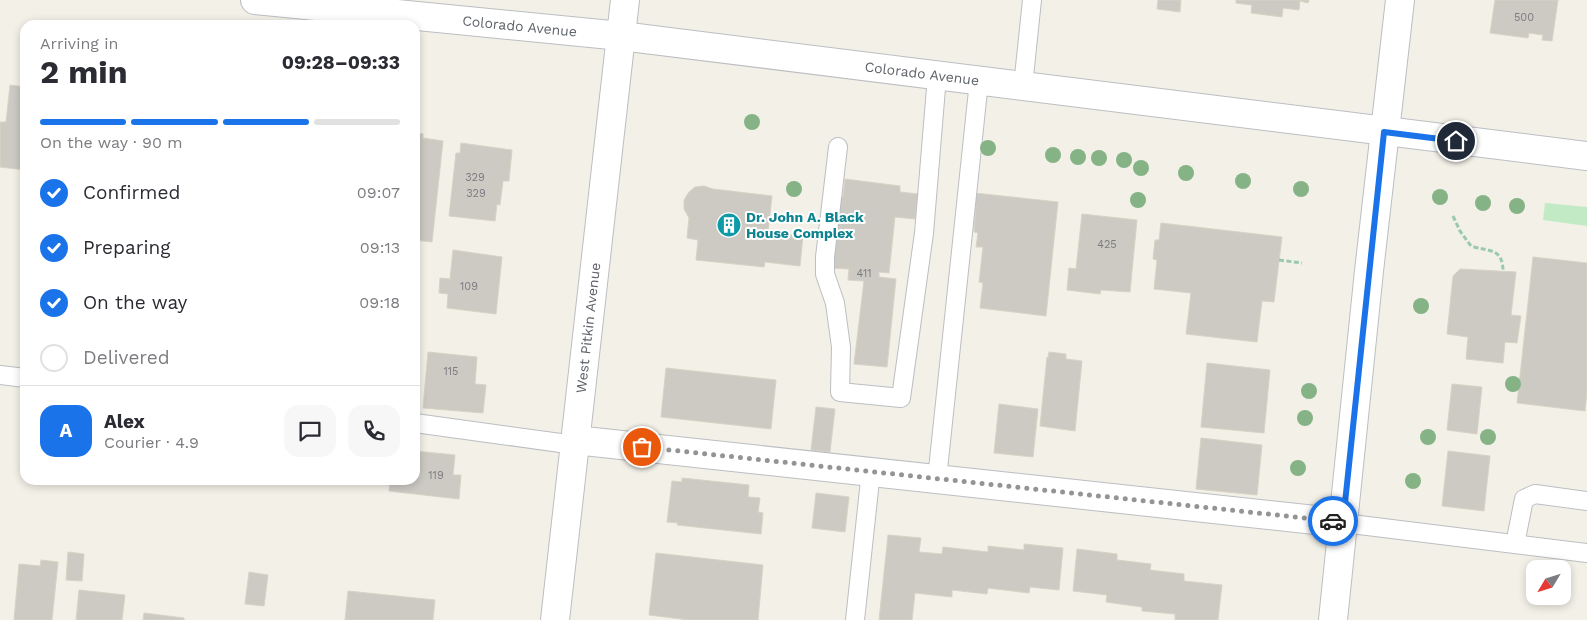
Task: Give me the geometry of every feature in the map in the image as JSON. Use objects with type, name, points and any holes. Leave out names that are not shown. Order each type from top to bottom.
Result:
[{"type":"street","name":"Colorado Avenue","points":[[255,0],[621,36],[1587,156]]},
{"type":"street","name":"West Pitkin Avenue","points":[[555,620],[625,0]]},
{"type":"street","points":[[1333,620],[1384,132],[1400,0]]},
{"type":"street","points":[[575,442],[1343,522]]},
{"type":"lane","points":[[1024,86],[1032,0]]},
{"type":"lane","points":[[838,147],[825,257],[825,274],[835,303],[840,338],[840,392],[901,398],[924,233],[937,76]]},
{"type":"lane","points":[[937,479],[979,81]]},
{"type":"lane","points":[[1587,146],[1587,156]]},
{"type":"lane","points":[[0,375],[20,377]]},
{"type":"lane","points":[[420,425],[575,442]]},
{"type":"lane","points":[[855,620],[871,472]]},
{"type":"lane","points":[[1515,544],[1524,499],[1535,494],[1587,501]]},
{"type":"lane","points":[[1343,522],[1587,553]]},
{"type":"path","points":[[1453,216],[1460,231],[1471,246],[1499,254],[1504,272]]},
{"type":"path","points":[[1279,260],[1302,263]]},
{"type":"green space","points":[[1545,203],[1587,207],[1587,226],[1543,220]]},
{"type":"building","points":[[1158,0],[1181,0],[1180,12],[1157,9]]},
{"type":"building","points":[[1236,0],[1309,0],[1308,3],[1300,1],[1299,10],[1283,8],[1282,17],[1251,13],[1252,5],[1236,3]]},
{"type":"building","points":[[1495,0],[1558,0],[1552,41],[1542,40],[1543,35],[1529,33],[1528,38],[1490,33]]},
{"type":"building","points":[[10,85],[20,86],[20,169],[0,167],[0,122],[6,122]]},
{"type":"building","points":[[420,134],[423,134],[423,138],[443,141],[432,242],[420,241]]},
{"type":"building","points":[[461,143],[512,150],[509,181],[503,181],[500,205],[497,204],[495,221],[449,216],[456,153],[460,153]]},
{"type":"building","points":[[845,179],[900,186],[900,192],[918,194],[915,219],[895,217],[889,273],[879,272],[879,277],[896,279],[887,367],[854,364],[864,281],[848,280],[849,269],[830,268],[838,196],[843,197]]},
{"type":"building","name":"Dr. John A. Black House Complex","points":[[704,186],[713,189],[772,196],[768,232],[803,236],[800,266],[765,262],[764,267],[696,260],[698,240],[687,238],[689,218],[684,209],[684,200],[695,187]]},
{"type":"building","points":[[975,193],[1058,202],[1046,316],[980,308],[983,283],[979,282],[983,247],[976,247],[978,233],[974,232]]},
{"type":"building","points":[[1082,214],[1137,220],[1130,292],[1101,290],[1100,294],[1067,290],[1069,268],[1076,269]]},
{"type":"building","points":[[1161,223],[1282,237],[1274,302],[1262,301],[1257,342],[1186,334],[1191,293],[1154,289],[1157,260],[1153,259],[1155,240],[1159,240]]},
{"type":"building","points":[[453,250],[502,257],[496,314],[447,308],[448,294],[439,293],[440,278],[450,279]]},
{"type":"building","points":[[1533,257],[1587,263],[1587,392],[1585,411],[1517,403]]},
{"type":"building","points":[[1460,269],[1516,272],[1511,315],[1521,316],[1517,343],[1505,342],[1503,363],[1466,359],[1468,337],[1447,334],[1453,276]]},
{"type":"building","points":[[428,352],[477,357],[475,384],[486,385],[483,413],[423,408]]},
{"type":"building","points":[[1049,352],[1066,354],[1066,359],[1082,361],[1075,431],[1040,426]]},
{"type":"building","points":[[1207,363],[1270,370],[1264,433],[1201,427]]},
{"type":"building","points":[[666,368],[776,380],[771,429],[661,417]]},
{"type":"building","points":[[1452,384],[1482,387],[1477,434],[1447,430]]},
{"type":"building","points":[[999,404],[1038,409],[1033,457],[994,453]]},
{"type":"building","points":[[816,407],[835,409],[830,452],[811,450]]},
{"type":"building","points":[[1201,438],[1262,445],[1257,495],[1196,489]]},
{"type":"building","points":[[1448,451],[1490,456],[1484,511],[1442,506]]},
{"type":"building","points":[[420,452],[455,455],[453,475],[461,475],[459,499],[389,491],[390,485],[420,485]]},
{"type":"building","points":[[682,478],[749,485],[748,497],[760,498],[758,512],[763,513],[761,534],[677,525],[678,523],[667,522],[672,481],[682,482]]},
{"type":"building","points":[[816,493],[849,497],[845,532],[812,528]]},
{"type":"building","points":[[888,535],[921,538],[919,552],[942,554],[943,547],[988,552],[988,546],[1024,550],[1024,544],[1063,548],[1059,590],[1030,587],[1029,593],[988,588],[987,594],[952,590],[952,597],[915,593],[912,620],[879,620]]},
{"type":"building","points":[[1077,549],[1117,554],[1117,560],[1151,564],[1150,570],[1184,574],[1184,581],[1222,585],[1218,620],[1175,620],[1175,614],[1142,611],[1142,607],[1106,602],[1107,595],[1073,591]]},
{"type":"building","points":[[68,552],[84,554],[82,581],[66,580]]},
{"type":"building","points":[[656,553],[763,565],[758,620],[689,620],[649,615]]},
{"type":"building","points":[[41,560],[58,562],[52,620],[14,620],[19,564],[40,566]]},
{"type":"building","points":[[249,572],[268,575],[264,606],[245,604]]},
{"type":"building","points":[[79,590],[125,595],[122,620],[76,620]]},
{"type":"building","points":[[348,591],[435,600],[433,620],[345,620]]},
{"type":"building","points":[[144,613],[184,618],[184,620],[143,620]]},
{"type":"way so far","points":[[642,447],[1333,521]]},
{"type":"place","name":"Dr. John A. Black House Complex","points":[[729,225]]},
{"type":"route","points":[[1333,521],[1343,522],[1384,132],[1456,141]]}]
